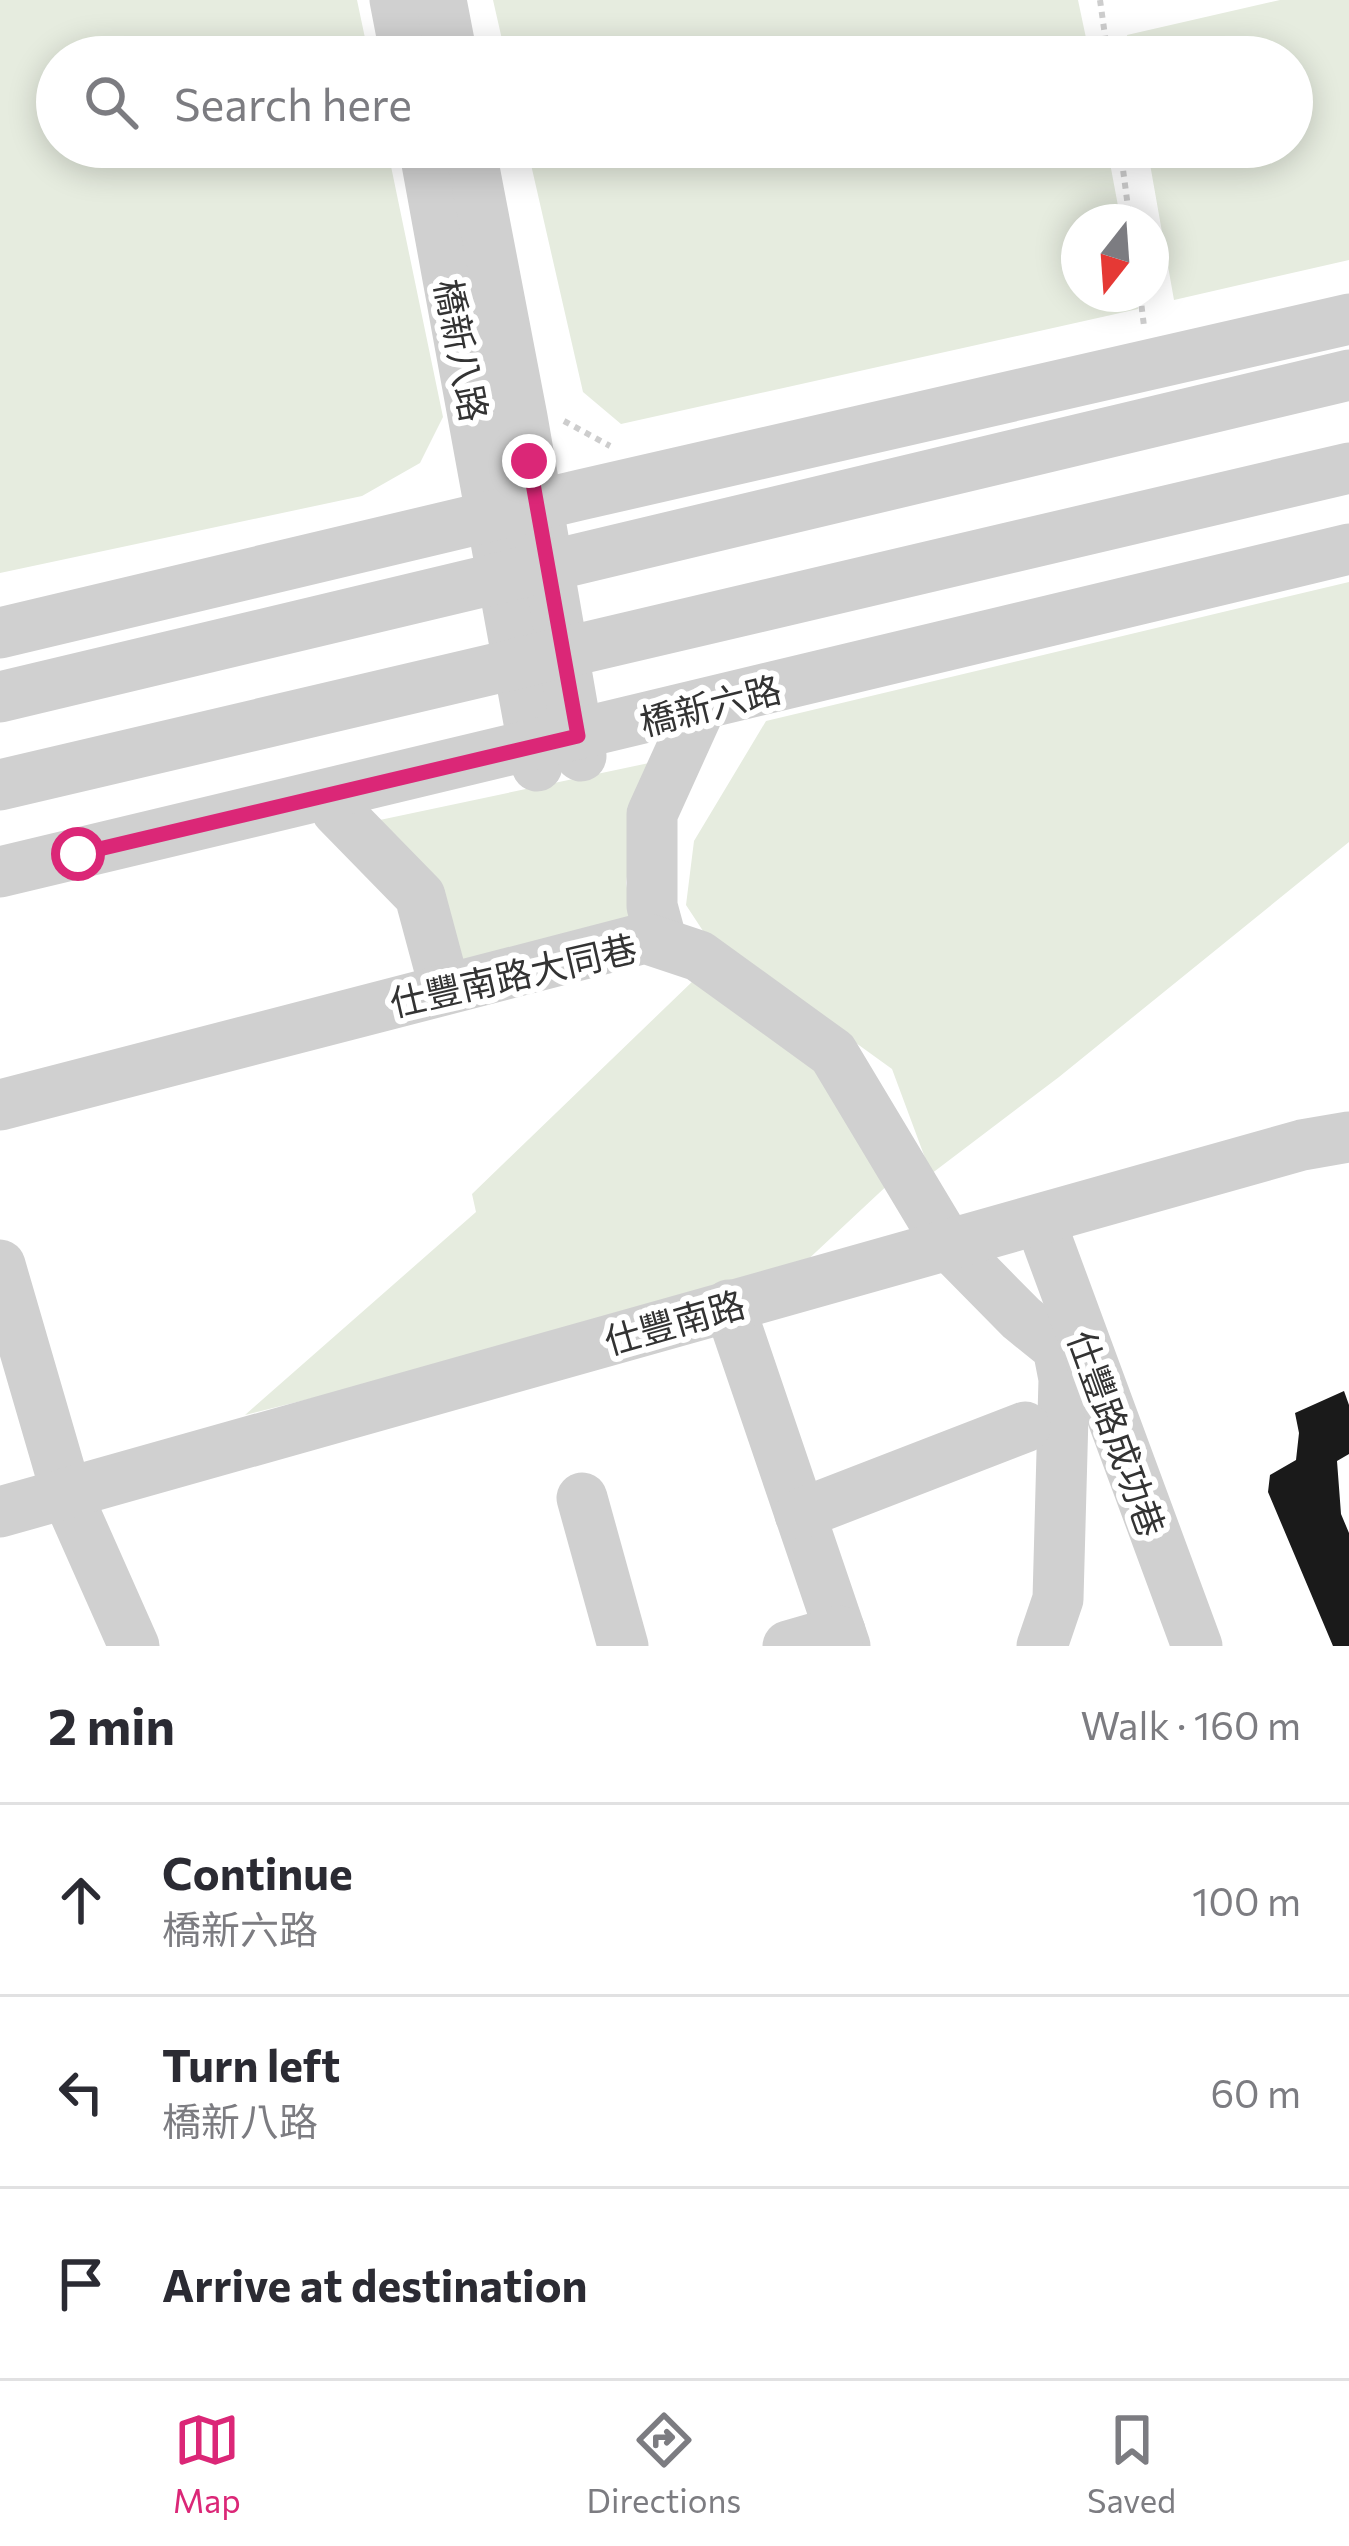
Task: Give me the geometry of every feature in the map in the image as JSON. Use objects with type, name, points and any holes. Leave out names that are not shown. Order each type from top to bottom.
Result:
[{"type":"street","points":[[395,0],[402,36]]},
{"type":"street","points":[[441,0],[448,36]]},
{"type":"street","name":"橋新八路","points":[[429,168],[515,511]]},
{"type":"street","name":"橋新八路","points":[[473,168],[515,511],[558,751]]},
{"type":"street","points":[[0,633],[1349,319]]},
{"type":"street","points":[[0,697],[1349,375]]},
{"type":"street","points":[[0,785],[1349,468]]},
{"type":"street","name":"橋新六路","points":[[695,719],[1349,548]]},
{"type":"street","points":[[0,872],[695,719]]},
{"type":"street","points":[[662,943],[652,906],[652,814],[695,719]]},
{"type":"street","points":[[0,897],[20,884],[337,812],[558,751]]},
{"type":"street","points":[[337,812],[420,896],[445,989]]},
{"type":"street","name":"仕豐南路大同巷","points":[[0,1105],[645,938],[699,956],[833,1054],[947,1244],[1058,1348],[1064,1379],[1058,1599],[1042,1646]]},
{"type":"street","name":"仕豐南路","points":[[0,1512],[1303,1145],[1349,1137]]},
{"type":"street","name":"仕豐路成功巷","points":[[1040,1221],[1197,1646]]},
{"type":"street","points":[[0,1264],[67,1495],[134,1646]]},
{"type":"street","points":[[729,1305],[843,1638],[788,1646]]},
{"type":"street","points":[[800,1514],[1025,1426]]},
{"type":"street","points":[[581,1498],[623,1646]]},
{"type":"path","points":[[1100,0],[1105,36]]},
{"type":"path","points":[[1123,168],[1128,204]]},
{"type":"path","points":[[1142,312],[1144,329]]},
{"type":"shaded area","points":[[0,0],[357,0],[365,36],[36,36],[36,168],[391,168],[443,417],[420,463],[362,496],[0,573]]},
{"type":"shaded area","points":[[493,0],[1078,0],[1086,36],[501,36]]},
{"type":"shaded area","points":[[1280,0],[1349,0],[1349,260],[1174,300],[1169,204],[1157,204],[1151,168],[1313,168],[1313,36],[1127,36]]},
{"type":"shaded area","points":[[532,168],[1111,168],[1118,204],[1061,204],[1061,312],[1125,312],[621,424],[583,392]]},
{"type":"shaded area","points":[[1349,582],[1349,842],[1059,1077],[931,1174],[892,1069],[705,934],[686,905],[694,841],[766,721]]},
{"type":"shaded area","points":[[649,763],[639,795],[626,883],[635,929],[458,971],[375,821]]},
{"type":"shaded area","points":[[695,979],[827,1075],[893,1180],[786,1280],[245,1415],[476,1212],[472,1194]]},
{"type":"building","points":[[1344,1391],[1349,1405],[1349,1454],[1337,1461],[1341,1514],[1349,1533],[1349,1646],[1333,1646],[1268,1492],[1270,1475],[1296,1460],[1295,1413]]},
{"type":"route","points":[[78,854],[578,736],[529,461]]}]
